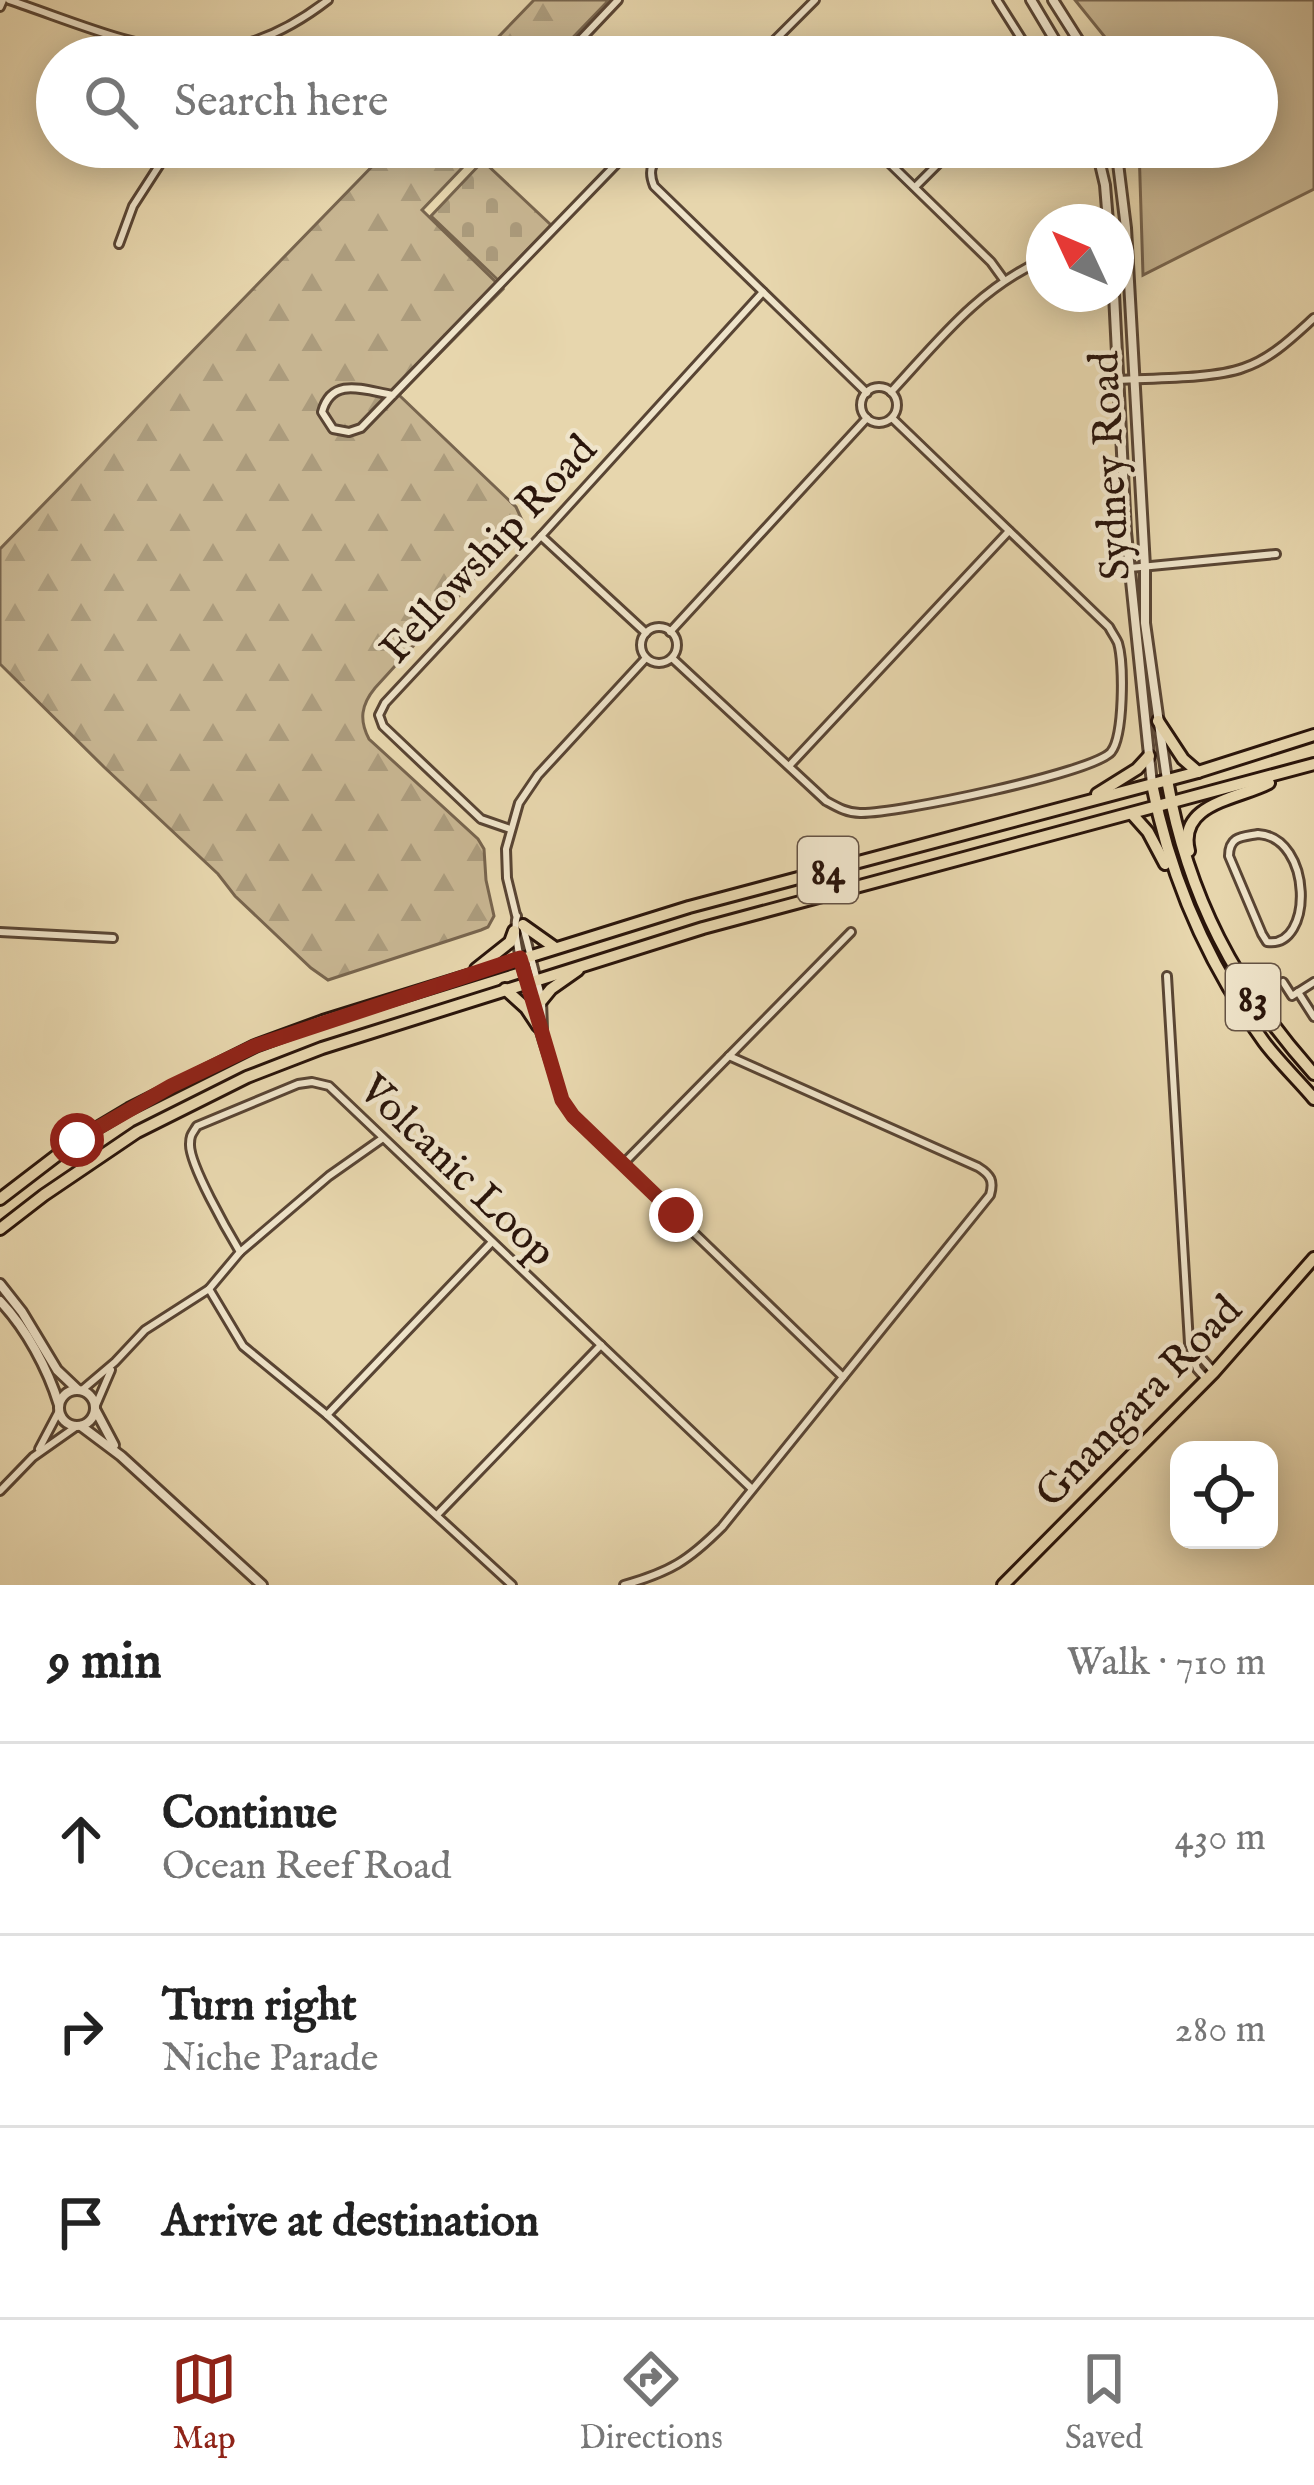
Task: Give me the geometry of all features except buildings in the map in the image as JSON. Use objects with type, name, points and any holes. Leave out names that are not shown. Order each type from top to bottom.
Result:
[{"type":"main road","points":[[1158,722],[1198,772]]},
{"type":"main road","points":[[1152,784],[1314,735]]},
{"type":"main road","points":[[1084,802],[1149,756]]},
{"type":"main road","name":"83","points":[[1206,911],[1187,842],[1194,818],[1222,800],[1314,764]]},
{"type":"main road","name":"84","points":[[0,1229],[125,1140],[247,1077],[322,1048],[719,924],[1288,772]]},
{"type":"main road","points":[[1167,780],[1171,803]]},
{"type":"main road","name":"84","points":[[0,1199],[107,1121],[203,1070],[304,1028],[689,907],[1152,784]]},
{"type":"main road","name":"83","points":[[1152,784],[1177,881],[1209,957],[1266,1044],[1314,1099]]},
{"type":"main road","name":"83","points":[[1171,803],[1185,860],[1244,984],[1276,1033],[1314,1074]]},
{"type":"main road","points":[[1132,814],[1177,881]]},
{"type":"main road","points":[[469,975],[506,946],[518,924],[554,947]]},
{"type":"main road","points":[[542,1000],[586,964]]},
{"type":"main road","points":[[505,989],[541,1031]]},
{"type":"main road","points":[[0,1243],[30,1206]]},
{"type":"main road","name":"Gnangara Road","points":[[1004,1585],[1210,1376],[1314,1258]]},
{"type":"street","points":[[270,36],[328,0]]},
{"type":"street","points":[[584,36],[618,0]]},
{"type":"street","points":[[779,36],[815,0]]},
{"type":"street","points":[[997,0],[1020,36]]},
{"type":"street","points":[[1030,0],[1052,36]]},
{"type":"street","points":[[1054,0],[1076,36]]},
{"type":"street","points":[[4,2],[112,36]]},
{"type":"street","points":[[119,244],[134,206],[158,168]]},
{"type":"street","points":[[393,395],[343,388],[328,398],[322,412],[333,429],[361,428],[393,395],[612,168]]},
{"type":"street","points":[[651,168],[654,186],[867,393]]},
{"type":"street","points":[[895,168],[1004,280]]},
{"type":"street","points":[[915,188],[935,168]]},
{"type":"street","points":[[1102,168],[1107,204]]},
{"type":"street","name":"Sydney Road","points":[[1117,168],[1119,204]]},
{"type":"street","points":[[891,392],[987,292],[1026,268]]},
{"type":"street","name":"Fellowship Road","points":[[510,829],[481,819],[383,726],[379,715],[385,703],[763,292]]},
{"type":"street","name":"Sydney Road","points":[[1115,312],[1129,568],[1152,784]]},
{"type":"street","name":"Sydney Road","points":[[1127,312],[1145,623],[1167,780]]},
{"type":"street","points":[[1118,380],[1223,374],[1245,368],[1283,346],[1314,318]]},
{"type":"street","points":[[880,388],[891,392],[897,407],[892,418],[877,423],[867,418],[861,408],[867,393],[880,388]]},
{"type":"street","points":[[670,632],[867,418]]},
{"type":"street","points":[[672,658],[826,801],[841,809],[861,813],[979,794],[1091,765],[1109,755],[1119,739],[1122,713],[1119,645],[1109,627],[892,418]]},
{"type":"street","points":[[789,766],[1009,531]]},
{"type":"street","points":[[541,536],[646,633]]},
{"type":"street","points":[[1129,568],[1276,554]]},
{"type":"street","points":[[659,628],[670,632],[677,647],[672,658],[662,663],[646,658],[641,647],[646,633],[659,628]]},
{"type":"street","points":[[646,658],[538,775],[519,803],[510,829],[507,878],[541,1031],[562,1100],[573,1116],[843,1377]]},
{"type":"street","points":[[1273,836],[1299,866],[1304,891],[1301,926],[1296,933],[1279,943],[1267,942],[1236,876],[1229,846],[1234,839],[1273,836]]},
{"type":"street","points":[[1304,891],[1314,892]]},
{"type":"street","points":[[0,932],[113,938]]},
{"type":"street","points":[[623,1164],[851,932]]},
{"type":"street","points":[[1167,976],[1189,1343],[1210,1376]]},
{"type":"street","points":[[532,981],[542,1000],[541,1031]]},
{"type":"street","points":[[1283,982],[1292,996],[1314,982]]},
{"type":"street","points":[[1298,992],[1314,1018]]},
{"type":"street","points":[[624,1585],[663,1574],[695,1554],[722,1527],[993,1186],[992,1178],[978,1167],[729,1056]]},
{"type":"street","name":"Volcanic Loop","points":[[240,1252],[192,1157],[190,1141],[197,1126],[298,1084],[329,1086],[752,1489]]},
{"type":"street","points":[[33,1457],[67,1392],[80,1390],[145,1330],[209,1289],[240,1252],[329,1176],[383,1138]]},
{"type":"street","points":[[327,1414],[492,1241]]},
{"type":"street","points":[[0,1283],[57,1370],[91,1395],[121,1456]]},
{"type":"street","points":[[209,1289],[243,1346],[327,1414],[512,1585]]},
{"type":"street","points":[[0,1301],[48,1376],[64,1420],[121,1456],[262,1585]]},
{"type":"street","points":[[436,1515],[601,1346]]},
{"type":"street","points":[[0,1491],[33,1457],[89,1422],[115,1362]]},
{"type":"green space","points":[[534,0],[609,0],[574,36],[499,36]]},
{"type":"green space","points":[[1075,0],[1314,0],[1314,189],[1143,275],[1140,168],[1278,168],[1278,36],[1104,36]]},
{"type":"green space","points":[[371,168],[462,168],[422,210],[503,289],[399,395],[516,507],[522,520],[517,532],[375,688],[363,719],[369,739],[478,839],[484,849],[494,916],[488,927],[328,980],[311,968],[0,664],[0,549]]},
{"type":"green space","points":[[476,168],[490,168],[551,225],[498,280],[431,216]]},
{"type":"route","points":[[77,1140],[171,1086],[255,1046],[520,958],[562,1100],[676,1215]]}]
